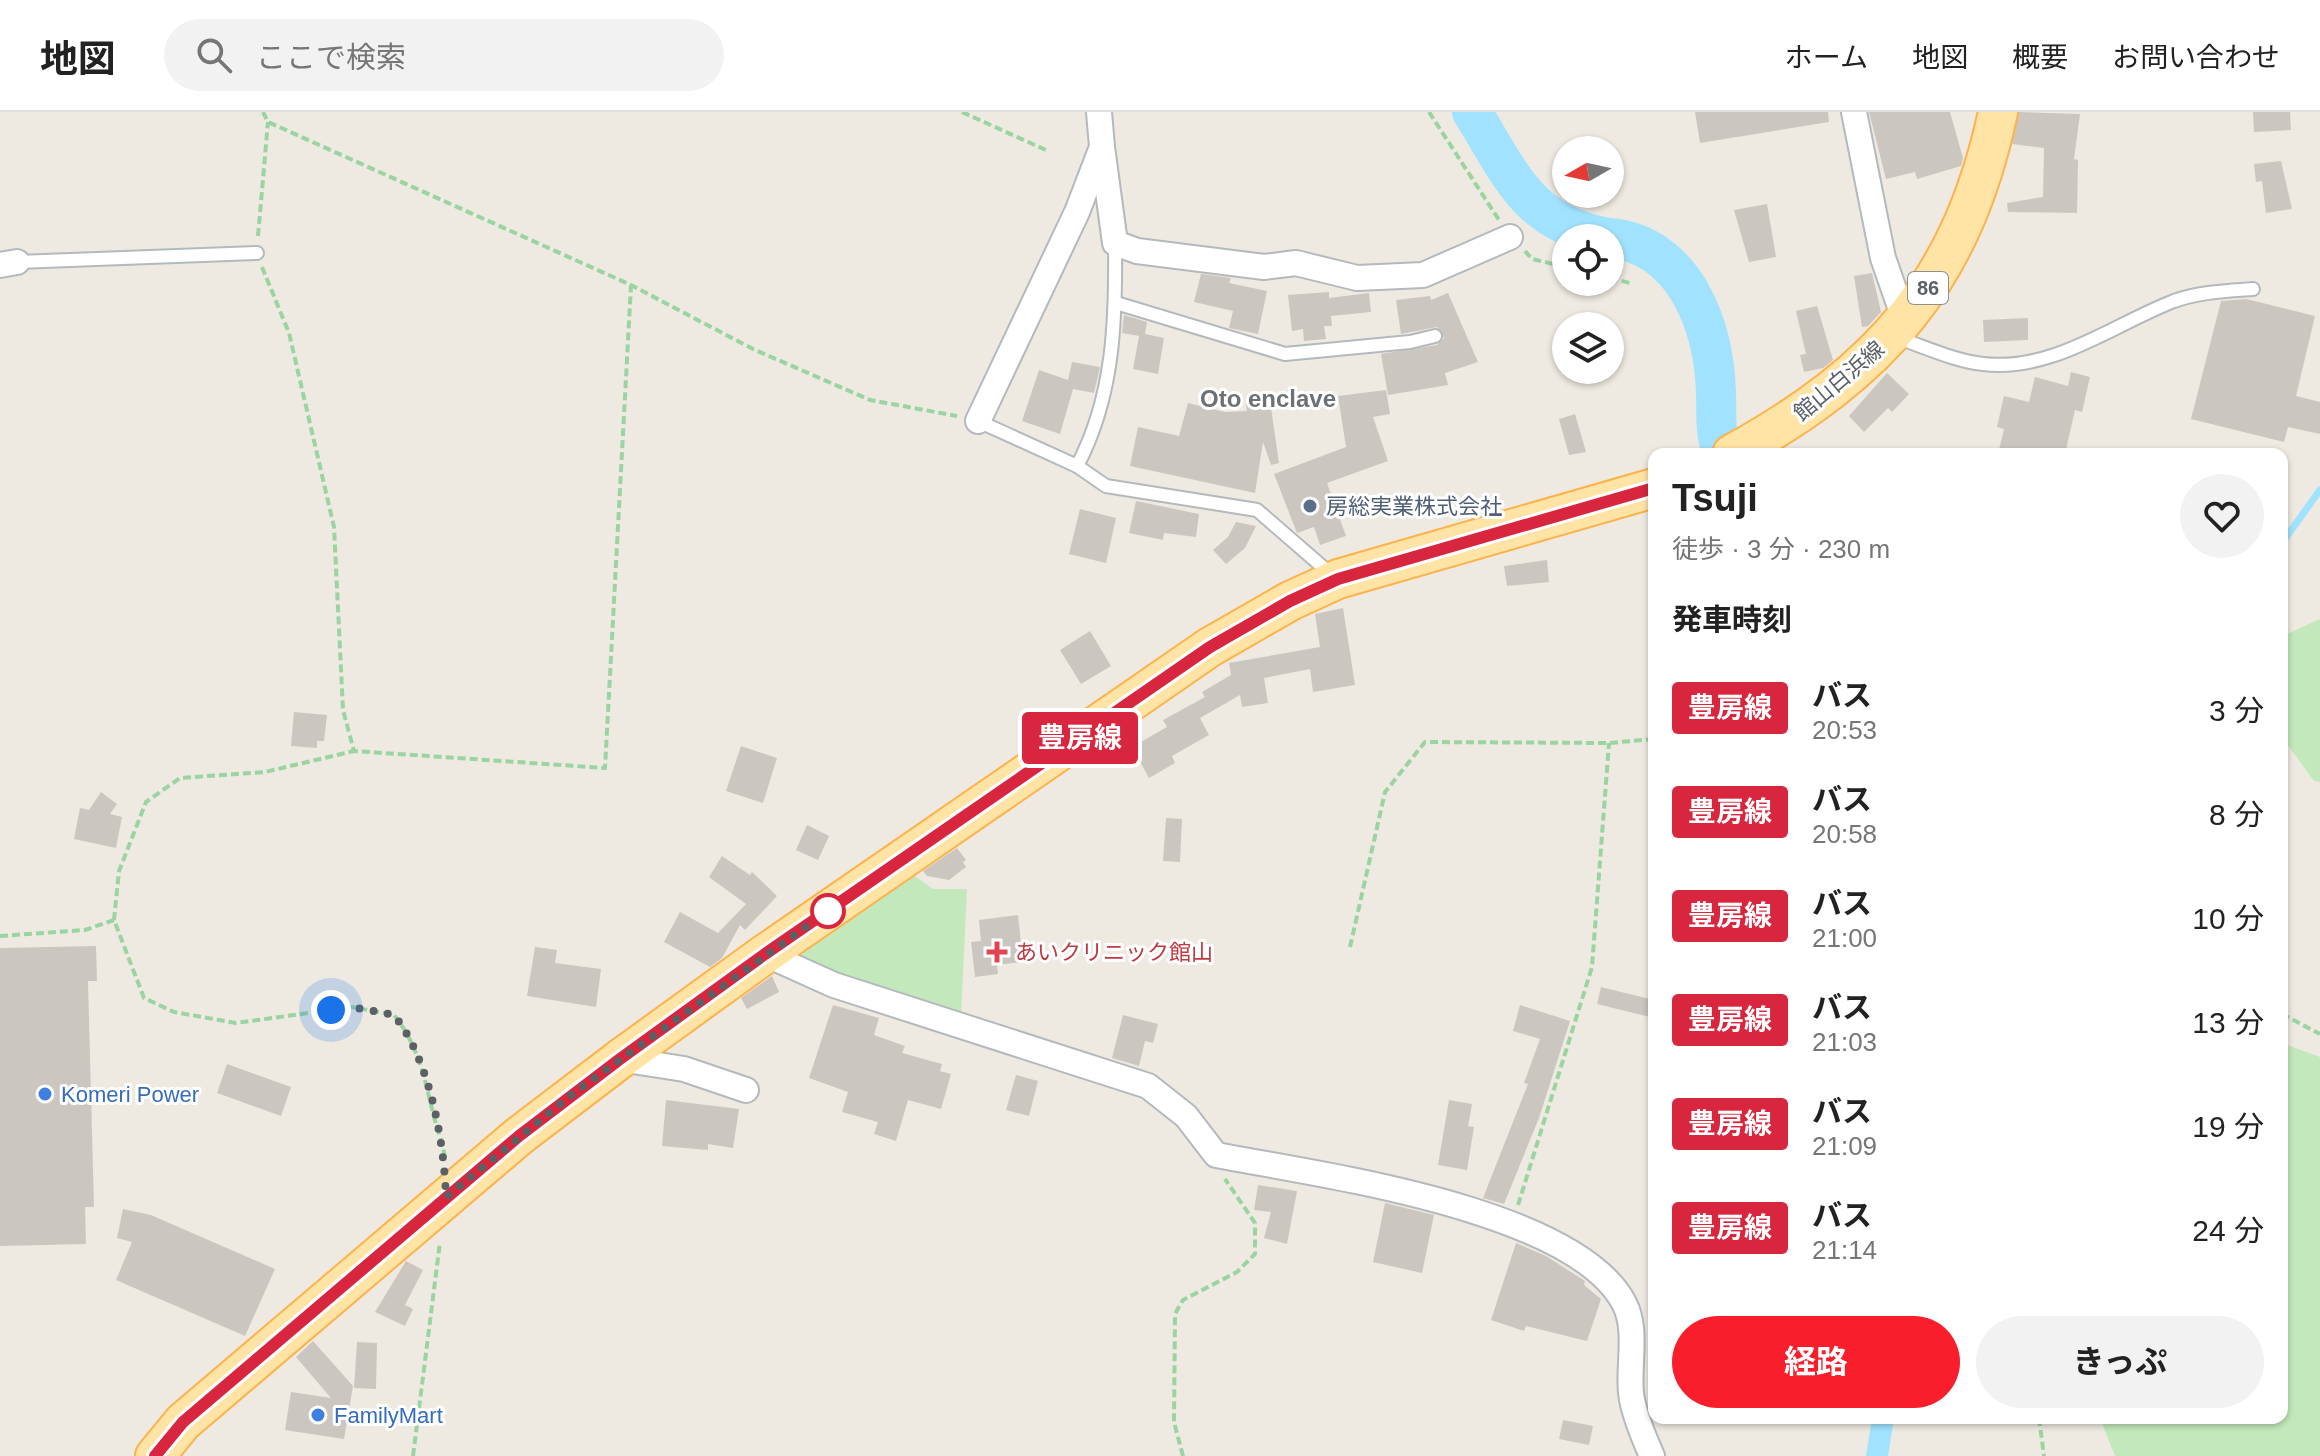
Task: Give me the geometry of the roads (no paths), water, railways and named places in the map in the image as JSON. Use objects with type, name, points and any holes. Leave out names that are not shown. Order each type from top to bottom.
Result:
[{"type":"main road","name":"館山白浜線","points":[[1743,448],[1793,420],[1872,358],[1899,329],[1962,230],[1991,145],[1998,112]]},
{"type":"main road","points":[[155,1456],[183,1422],[540,1119],[765,954],[1210,647],[1290,601],[1338,579],[1648,490]]},
{"type":"street","points":[[1099,112],[1115,243],[1137,251],[1264,267],[1296,263],[1357,278],[1423,275],[1510,237]]},
{"type":"street","points":[[1854,112],[1899,329]]},
{"type":"street","points":[[978,421],[1077,212],[1102,147]]},
{"type":"street","points":[[765,954],[834,985],[1148,1086],[1186,1116],[1216,1155],[1388,1187],[1448,1202],[1569,1250],[1594,1267],[1618,1292],[1630,1316],[1631,1395],[1652,1456]]},
{"type":"street","points":[[620,1059],[684,1069],[746,1090]]},
{"type":"lane","points":[[1077,466],[1095,432],[1106,392],[1116,303],[1115,243]]},
{"type":"lane","points":[[8,264],[257,253]]},
{"type":"lane","points":[[1899,329],[1982,364],[2021,363],[2065,352],[2175,301],[2205,293],[2253,289]]},
{"type":"lane","points":[[1116,303],[1285,354],[1410,342],[1435,336]]},
{"type":"lane","points":[[978,421],[1077,466],[1106,486],[1257,510],[1338,579]]},
{"type":"water","points":[[1871,1424],[1893,1424],[1888,1456],[1866,1456]]},
{"type":"waterway","points":[[1472,112],[1511,176],[1525,193],[1540,208],[1565,224]]},
{"type":"waterway","points":[[1624,241],[1658,256],[1676,272],[1701,316],[1714,367],[1721,448]]},
{"type":"waterway","points":[[2288,535],[2320,490]]},
{"type":"place","name":"房総実業株式会社","points":[[1310,506]]},
{"type":"place","name":"あいクリニック館山","points":[[997,952]]},
{"type":"place","name":"Komeri Power","points":[[45,1094]]},
{"type":"place","name":"FamilyMart","points":[[318,1415]]},
{"type":"district","name":"Oto enclave","points":[[1268,398]]}]
